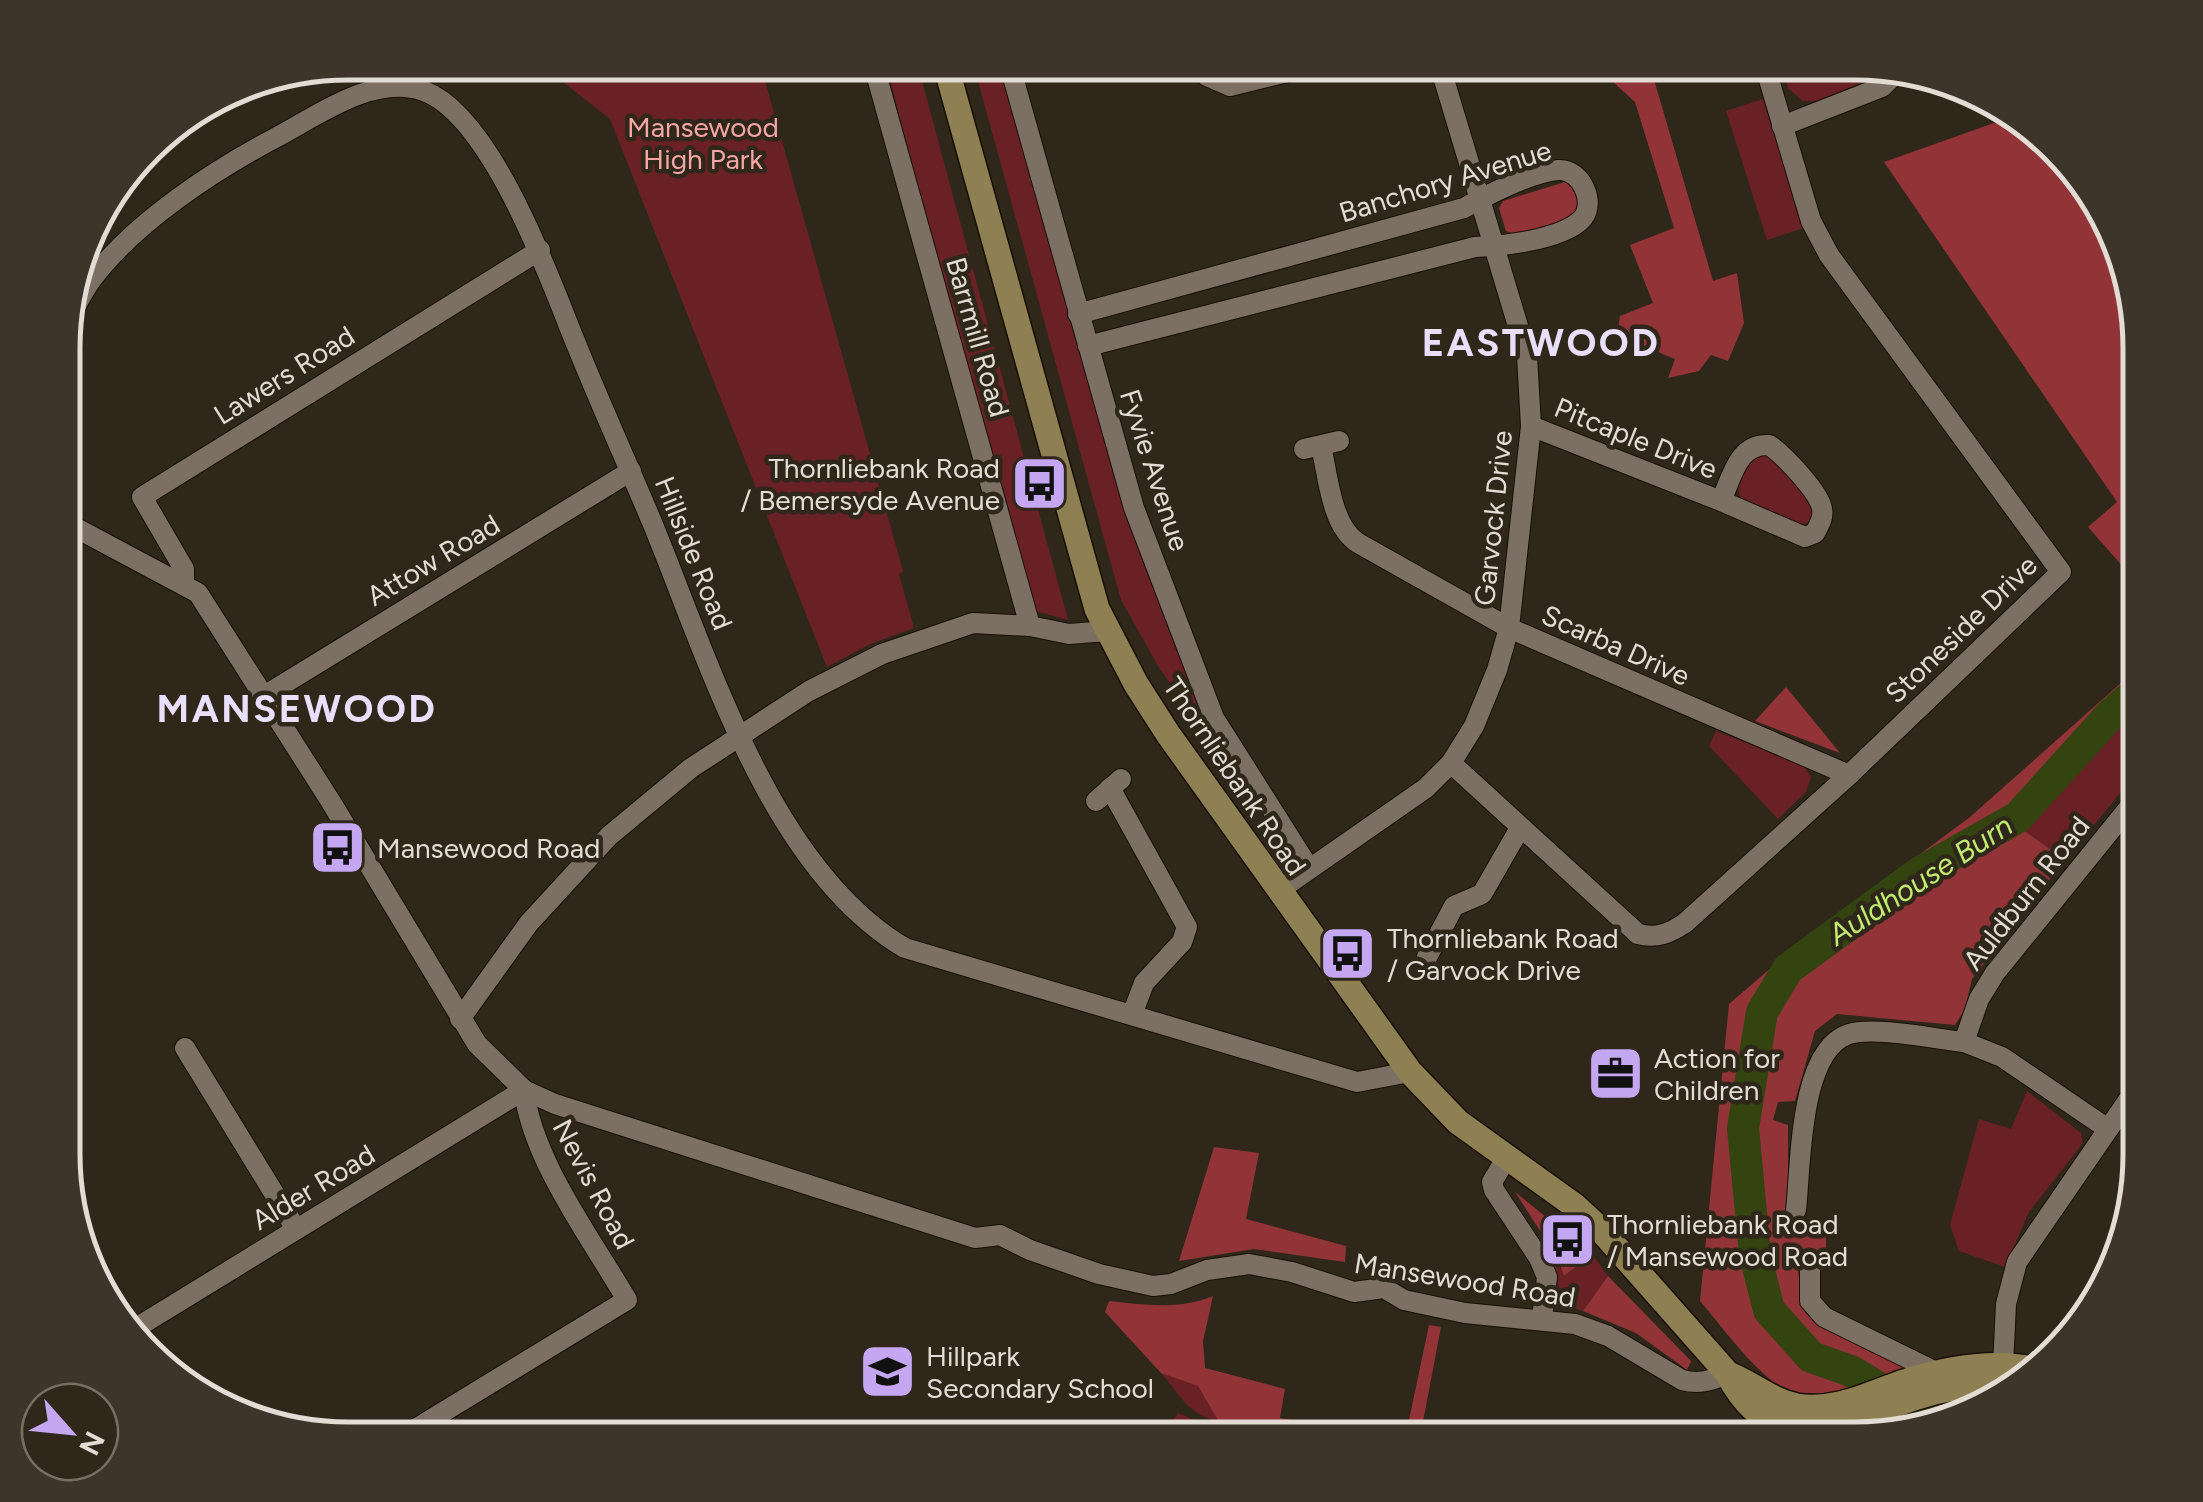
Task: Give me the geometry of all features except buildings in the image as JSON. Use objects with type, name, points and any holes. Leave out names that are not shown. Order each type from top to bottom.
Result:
[{"type":"main road","name":"Thornliebank Road","points":[[950,81],[1097,609],[1107,631],[1159,719],[1410,1072],[1458,1122],[1575,1206],[1600,1229],[1728,1374],[1786,1404],[1818,1408],[1865,1407],[1908,1390],[1936,1372],[1999,1379]]},
{"type":"main road","name":"Thornliebank Road","points":[[1908,1390],[1996,1381]]},
{"type":"street","points":[[1217,80],[1230,86],[1253,80]]},
{"type":"street","name":"Garvock Drive","points":[[1278,890],[1426,788],[1451,763],[1474,726],[1509,628],[1531,426],[1527,356],[1444,80]]},
{"type":"street","name":"Stoneside Drive","points":[[1451,763],[1638,934],[1668,934],[1849,776],[2062,572],[1829,255],[1811,221],[1769,80]]},
{"type":"street","name":"Barrmill Road","points":[[878,81],[1030,626]]},
{"type":"street","name":"Fyvie Avenue","points":[[1014,81],[1134,508],[1214,718],[1234,755],[1310,868]]},
{"type":"street","points":[[1782,126],[1886,83]]},
{"type":"street","name":"Hillside Road","points":[[87,288],[132,238],[178,200],[242,156],[339,104],[376,89],[422,90],[444,102],[478,140],[540,250],[738,735],[796,838],[831,887],[859,916],[906,948],[1357,1082],[1410,1072]]},
{"type":"street","name":"Banchory Avenue","points":[[1078,314],[1464,208],[1493,192],[1559,169],[1571,172],[1582,182],[1588,209],[1583,219],[1570,227],[1512,244],[1475,247],[1088,346]]},
{"type":"street","name":"Lawers Road","points":[[184,584],[184,568],[142,496],[540,250]]},
{"type":"street","name":"Pitcaple Drive","points":[[1531,426],[1805,537],[1815,533],[1823,513],[1812,490],[1769,444],[1749,447],[1742,453],[1721,501]]},
{"type":"street","name":"Scarba Drive","points":[[1321,445],[1346,535],[1509,628],[1849,776]]},
{"type":"street","name":"Attow Road","points":[[264,696],[631,471]]},
{"type":"street","name":"Mansewood Road","points":[[80,530],[198,593],[460,1020],[491,1061],[524,1090],[555,1104],[975,1238],[1000,1234],[1030,1250],[1126,1281],[1153,1286],[1171,1284],[1207,1270],[1249,1264],[1292,1272],[1354,1292],[1384,1288],[1404,1300],[1465,1312],[1575,1324],[1608,1336],[1682,1380],[1703,1383],[1728,1374]]},
{"type":"street","points":[[460,1020],[529,923],[577,868],[650,800],[738,735],[855,668],[938,632],[973,623],[1030,626],[1069,634],[1107,631]]},
{"type":"street","points":[[1109,789],[1187,927],[1182,942],[1144,983],[1132,1015]]},
{"type":"street","name":"Auldburn Road","points":[[1964,1042],[1979,999],[1995,973],[2122,816]]},
{"type":"street","points":[[1427,956],[1454,906],[1482,894],[1520,828]]},
{"type":"street","points":[[1796,1210],[1811,1079],[1826,1049],[1852,1033],[1964,1042],[2002,1057],[2108,1129]]},
{"type":"street","points":[[184,1048],[296,1229]]},
{"type":"street","name":"Alder Road","points":[[142,1324],[524,1090]]},
{"type":"street","name":"Nevis Road","points":[[427,1422],[627,1300],[544,1157],[526,1112],[524,1090]]},
{"type":"street","points":[[2004,1376],[2006,1304],[2017,1262],[2122,1109]]},
{"type":"street","points":[[1507,1157],[1492,1182],[1540,1258],[1547,1276],[1542,1318]]},
{"type":"street","points":[[1810,1268],[1810,1301],[1824,1317],[1936,1372]]},
{"type":"green space","points":[[1785,80],[1865,81],[1817,101],[1803,101],[1788,88]]},
{"type":"green space","name":"Mansewood High Park","points":[[562,81],[765,81],[903,571],[899,574],[914,628],[870,644],[827,667],[610,119]]},
{"type":"green space","points":[[890,81],[922,81],[1068,620],[1036,611],[931,243]]},
{"type":"green space","points":[[978,81],[1006,81],[1142,560],[1216,750],[1158,666],[1121,600]]},
{"type":"green space","points":[[1763,99],[1804,228],[1767,240],[1726,111]]},
{"type":"green space","points":[[1771,454],[1814,505],[1816,515],[1810,523],[1800,524],[1740,497],[1738,486],[1753,455]]},
{"type":"green space","points":[[2122,720],[2122,791],[2065,860],[2015,824]]},
{"type":"green space","points":[[1716,731],[1803,765],[1811,777],[1806,792],[1778,819],[1709,746]]},
{"type":"green space","points":[[2027,1091],[2081,1133],[2083,1143],[2029,1212],[2005,1267],[1959,1251],[1950,1225],[1979,1119],[2011,1129]]},
{"type":"green space","points":[[1551,1247],[1564,1276],[1592,1254],[1608,1276],[1583,1311],[1561,1294]]},
{"type":"green space","points":[[1161,1373],[1198,1385],[1219,1421],[1199,1414]]},
{"type":"green space","points":[[1178,1413],[1198,1421],[1172,1421]]},
{"type":"shaded area","points":[[1654,80],[1713,281],[1737,273],[1744,323],[1728,361],[1711,355],[1699,371],[1668,378],[1675,359],[1617,335],[1620,316],[1653,303],[1630,245],[1674,228],[1635,102],[1612,81]]},
{"type":"shaded area","points":[[1998,122],[2044,159],[2087,214],[2103,246],[2121,313],[2122,566],[2088,527],[2117,502],[1884,162]]},
{"type":"shaded area","points":[[1565,182],[1577,184],[1582,204],[1577,212],[1536,232],[1506,231],[1499,208],[1503,201]]},
{"type":"shaded area","points":[[2122,682],[2122,698],[1996,820],[1912,871],[1800,951],[1795,947],[1970,817]]},
{"type":"shaded area","points":[[1786,687],[1840,753],[1755,721]]},
{"type":"shaded area","points":[[2015,824],[2065,860],[1972,979],[1965,1009],[1955,1025],[1837,1014],[1815,1031],[1795,1101],[1778,1102],[1773,1120],[1788,1125],[1788,1222],[1826,1225],[1826,1261],[1798,1268],[1801,1297],[1913,1368],[1833,1400],[1807,1400],[1772,1381],[1700,1301],[1729,1004],[1780,960],[1797,973],[1897,898]]},
{"type":"shaded area","points":[[1214,1147],[1259,1153],[1246,1219],[1346,1246],[1345,1262],[1254,1249],[1179,1261]]},
{"type":"shaded area","points":[[1515,1192],[1592,1254],[1564,1276],[1557,1257]]},
{"type":"shaded area","points":[[1608,1276],[1691,1361],[1687,1370],[1636,1333],[1583,1311]]},
{"type":"shaded area","points":[[1213,1296],[1203,1341],[1205,1368],[1285,1389],[1280,1418],[1298,1421],[1219,1421],[1198,1386],[1161,1373],[1105,1312],[1109,1301],[1175,1305]]},
{"type":"shaded area","points":[[1429,1325],[1441,1327],[1423,1421],[1409,1421]]},
{"type":"shaded area","points":[[1963,1399],[1924,1413],[1895,1416]]},
{"type":"waterway","name":"Auldhouse Burn","points":[[1921,1414],[1851,1371],[1811,1357],[1769,1310],[1755,1255],[1743,1128],[1762,1012],[1788,969],[1919,873],[2018,817],[2122,705]]},
{"type":"place","name":"Thornliebank Road / Bemersyde Avenue","points":[[1039,484]]},
{"type":"place","name":"Mansewood Road","points":[[338,848]]},
{"type":"place","name":"Thornliebank Road / Garvock Drive","points":[[1348,954]]},
{"type":"place","name":"Action for Children","points":[[1615,1074]]},
{"type":"place","name":"Thornliebank Road / Mansewood Road","points":[[1568,1240]]},
{"type":"place","name":"Hillpark Secondary School","points":[[887,1372]]},
{"type":"district","name":"EASTWOOD","points":[[1541,343]]},
{"type":"district","name":"MANSEWOOD","points":[[297,709]]}]
